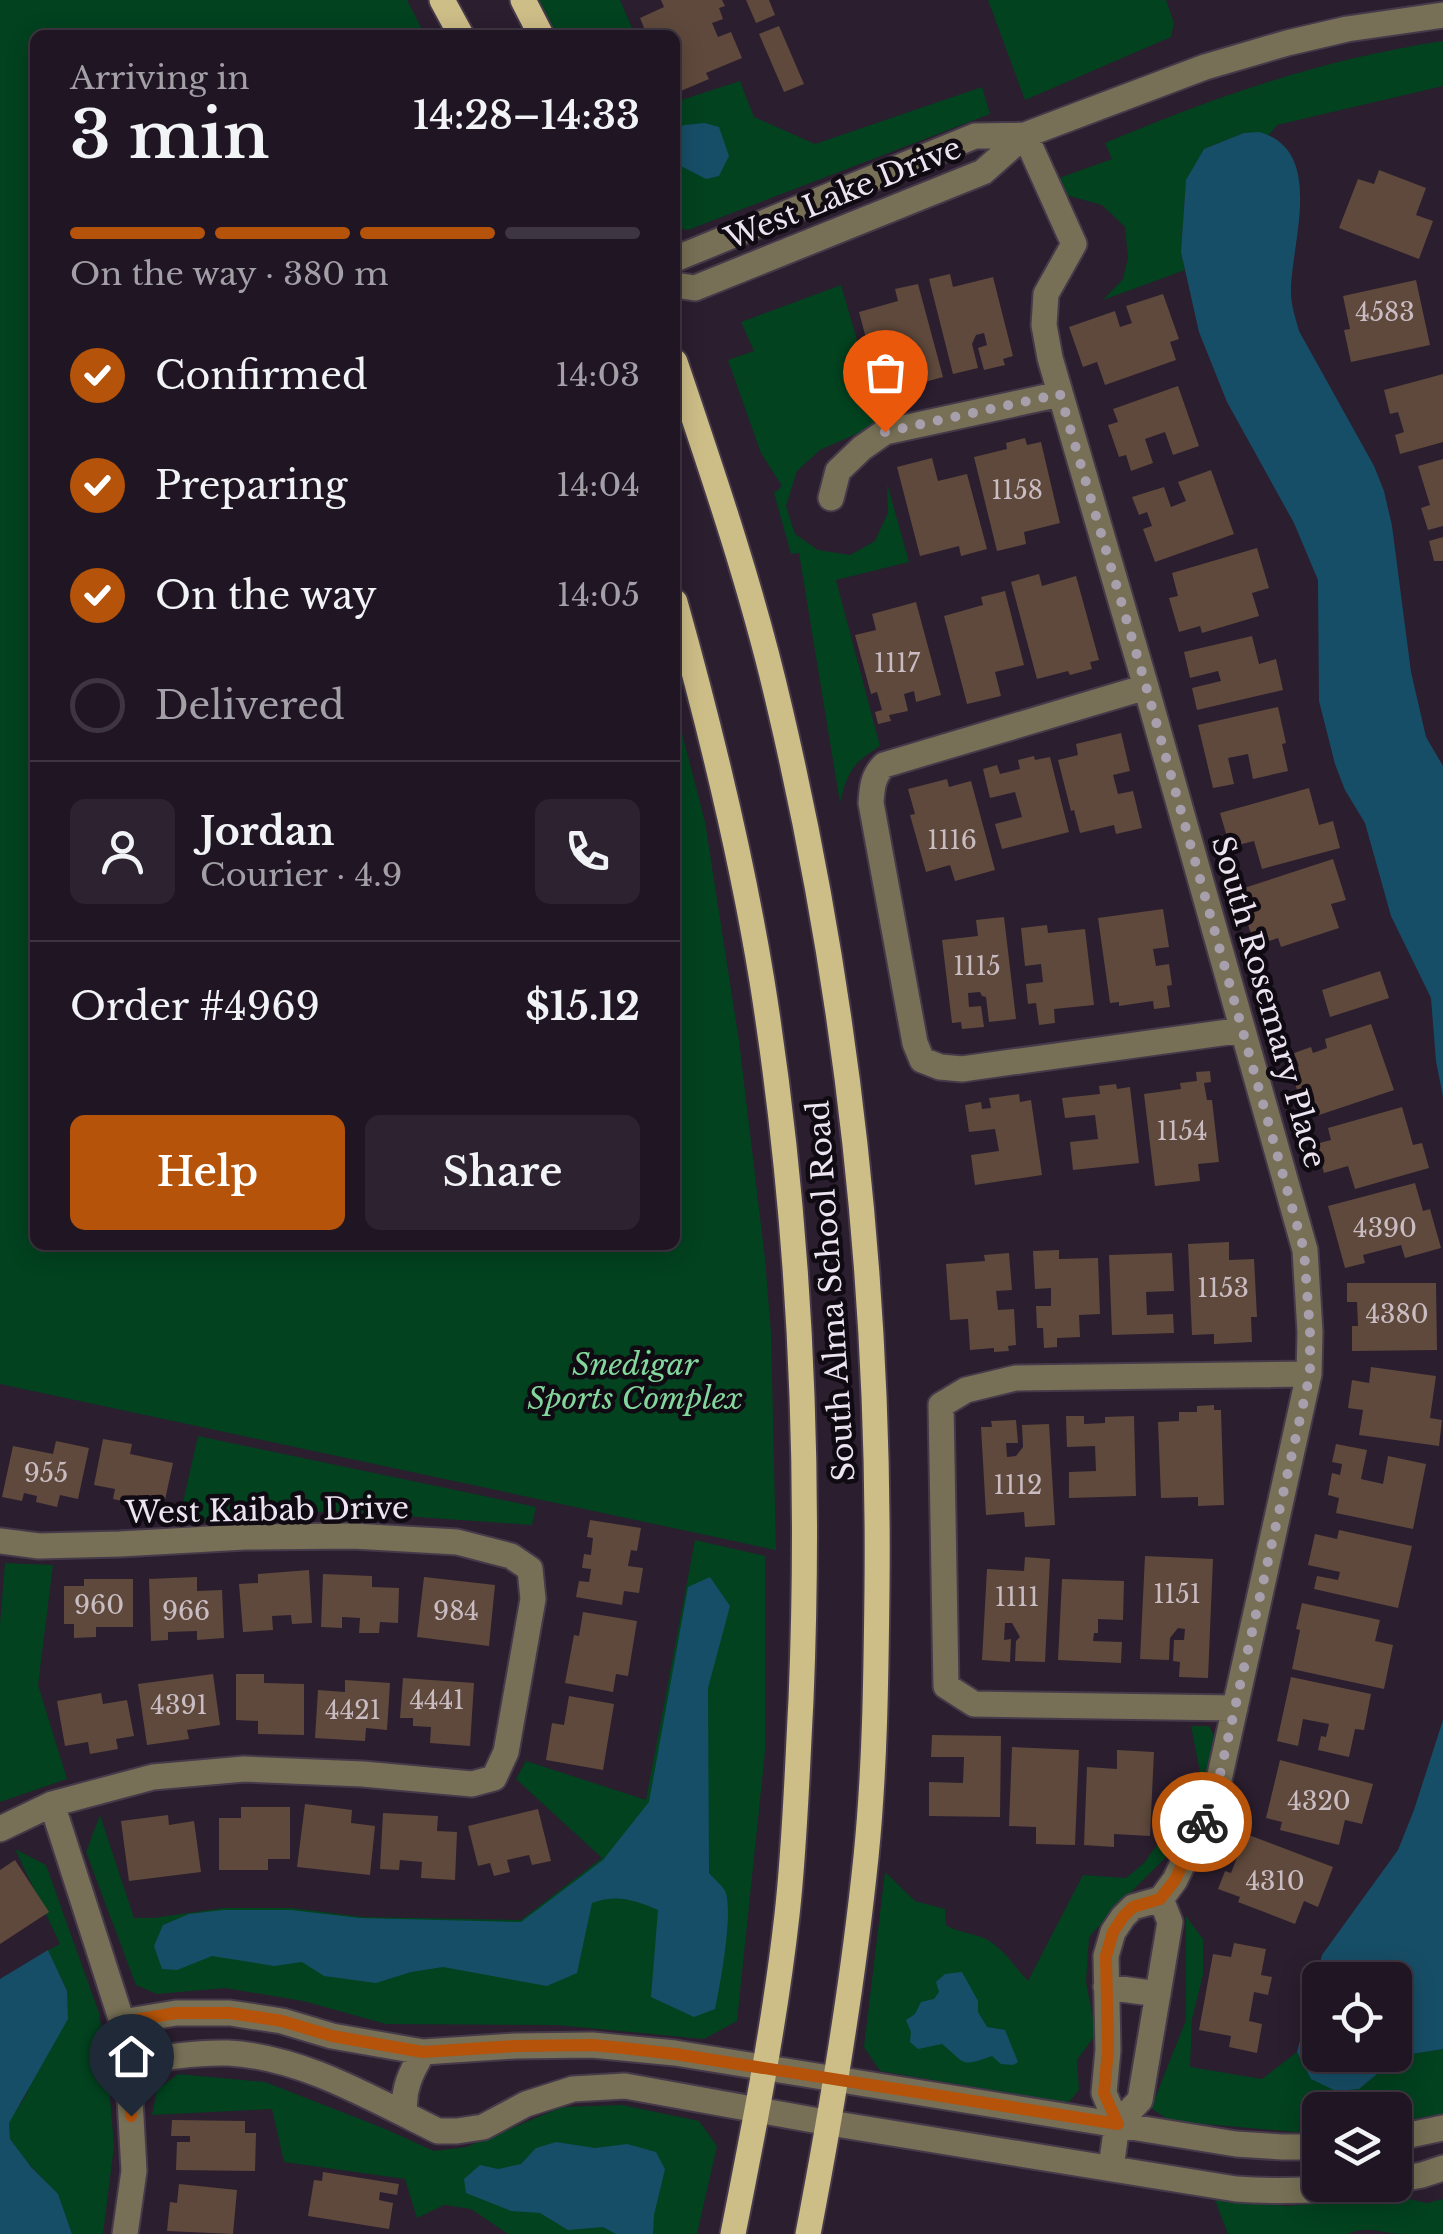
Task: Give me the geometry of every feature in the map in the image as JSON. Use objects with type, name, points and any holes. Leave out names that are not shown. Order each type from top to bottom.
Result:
[{"type":"main road","points":[[442,0],[459,30]]},
{"type":"main road","points":[[524,0],[539,30]]},
{"type":"main road","name":"South Alma School Road","points":[[680,377],[722,500],[780,708],[830,948],[852,1101],[865,1234],[878,1496],[866,1857],[830,2123],[808,2234]]},
{"type":"main road","name":"South Alma School Road","points":[[680,621],[724,787],[762,980],[794,1246],[804,1452],[797,1794],[787,1914],[765,2068],[733,2234]]},
{"type":"street","name":"West Lake Drive","points":[[680,286],[695,288],[983,172],[1024,136],[1204,67],[1347,29],[1443,15]]},
{"type":"street","name":"West Lake Drive","points":[[680,257],[975,136],[1024,136]]},
{"type":"street","name":"South Rosemary Place","points":[[1024,136],[1074,244],[1046,294],[1044,325],[1060,394],[1304,1250],[1310,1332],[1310,1374],[1216,1792],[1175,1880],[1160,1899],[1133,1907],[1113,1932],[1106,1956],[1108,2050],[1104,2093],[1118,2124],[1111,2168]]},
{"type":"street","points":[[831,498],[838,471],[885,432],[1060,394]]},
{"type":"street","points":[[1146,686],[884,765],[878,771],[872,783],[871,803],[915,1044],[922,1060],[962,1069],[1243,1030]]},
{"type":"street","points":[[1235,1708],[974,1704],[946,1686],[941,1405],[966,1390],[1016,1378],[1310,1374]]},
{"type":"street","name":"West Kaibab Drive","points":[[0,1541],[39,1546],[353,1536],[457,1542],[511,1556],[530,1569],[533,1598],[506,1752],[494,1778],[472,1784],[244,1769],[153,1777],[52,1804]]},
{"type":"street","points":[[0,1829],[52,1804],[122,2022],[134,2170],[126,2234]]},
{"type":"street","name":"South Rosemary Place","points":[[1118,2124],[1140,2100],[1170,1922],[1160,1899]]},
{"type":"street","points":[[1106,1987],[1158,1994]]},
{"type":"street","points":[[122,2022],[176,2013],[230,2013],[423,2052],[592,2045],[675,2054],[1236,2144],[1302,2147]]},
{"type":"street","points":[[404,2114],[403,2098],[411,2072],[423,2052]]},
{"type":"street","points":[[128,2064],[173,2056],[230,2053],[282,2062],[328,2078],[438,2130],[483,2127],[526,2104],[573,2089],[625,2086],[1236,2189],[1302,2192]]},
{"type":"street","points":[[1412,2134],[1443,2128]]},
{"type":"street","points":[[1412,2177],[1443,2168]]},
{"type":"green space","name":"Snedigar Sports Complex","points":[[0,0],[407,0],[422,30],[30,30],[30,1250],[680,1250],[680,725],[705,822],[739,1041],[765,1259],[771,1333],[776,1550],[0,1384]]},
{"type":"green space","points":[[535,0],[620,0],[633,30],[550,30]]},
{"type":"green space","points":[[988,0],[1166,0],[1174,23],[1171,37],[1025,100]]},
{"type":"green space","points":[[1443,41],[1443,86],[1277,125],[1269,135],[1244,133],[1204,149],[1186,181],[1181,252],[1185,270],[1103,300],[1123,279],[1128,258],[1125,227],[1102,205],[1066,195],[1059,178],[1112,159],[1105,143],[1230,95],[1355,58]]},
{"type":"green space","points":[[740,81],[754,117],[815,144],[982,87],[990,114],[688,230],[680,229],[680,100]]},
{"type":"green space","points":[[841,285],[881,423],[820,450],[797,471],[786,506],[795,534],[818,550],[850,555],[875,541],[888,513],[887,483],[909,562],[836,580],[880,746],[852,769],[840,803],[799,553],[791,554],[774,493],[782,486],[761,453],[728,360],[754,351],[741,322]]},
{"type":"green space","points":[[198,1436],[536,1507],[532,1525],[332,1511],[178,1524]]},
{"type":"green space","points":[[695,1540],[765,1556],[765,1752],[737,2021],[704,2039],[557,2025],[386,2024],[303,2001],[225,1988],[157,1994],[136,1985],[86,1852],[100,1815],[134,1918],[224,1908],[292,1908],[362,1917],[521,1920],[602,1858],[516,1779],[526,1761],[646,1800]]},
{"type":"green space","points":[[5,1563],[53,1565],[38,1685],[67,1779],[0,1802],[0,1624]]},
{"type":"green space","points":[[1191,1726],[1209,1726],[1218,1743],[1208,1785],[1178,1845],[1089,1937],[1086,1982],[1096,2034],[1077,2060],[1079,2090],[1068,2103],[880,2071],[864,2047],[885,1872],[915,1901],[945,1909],[946,1925],[992,1943],[1028,1981],[1083,1875],[1126,1878],[1144,1863],[1176,1819],[1200,1772]]},
{"type":"green space","points":[[15,1849],[46,1865],[99,2013],[114,2146],[103,2234],[72,2234],[58,2195],[10,2139],[8,2123],[26,2095],[67,1991],[48,1950],[60,1944]]},
{"type":"green space","points":[[1186,1916],[1203,1939],[1203,1975],[1192,2019],[1190,2067],[1262,2079],[1297,2052],[1302,2072],[1308,2072],[1311,2078],[1359,2089],[1380,2072],[1412,2072],[1412,2054],[1443,2049],[1443,2114],[1412,2119],[1412,2092],[1302,2092],[1302,2131],[1170,2121],[1151,2108],[1186,2020]]},
{"type":"green space","points":[[178,2074],[265,2082],[434,2151],[466,2147],[562,2107],[622,2105],[699,2121],[717,2146],[697,2234],[508,2234],[471,2209],[444,2205],[417,2218],[405,2179],[284,2162],[272,2109],[152,2115],[157,2090]]},
{"type":"green space","points":[[1443,2199],[1443,2234],[1367,2230],[1348,2234],[1228,2234],[1215,2200],[1287,2206],[1412,2200],[1427,2203]]},
{"type":"water","points":[[705,123],[719,127],[729,156],[719,176],[706,179],[680,166],[680,128]]},
{"type":"water","points":[[1259,132],[1280,142],[1293,158],[1299,178],[1291,293],[1294,312],[1299,331],[1384,491],[1411,672],[1426,737],[1443,766],[1443,1097],[1431,998],[1391,916],[1365,823],[1335,764],[1319,701],[1318,580],[1294,523],[1227,402],[1199,332],[1181,252],[1186,180],[1204,149],[1244,133]]},
{"type":"water","points":[[710,1577],[730,1606],[708,1688],[709,1873],[725,1891],[728,1914],[715,2009],[694,2017],[651,1997],[658,1910],[618,1899],[592,1903],[577,1973],[547,1986],[443,1967],[376,1983],[324,1976],[302,1962],[274,1966],[212,1956],[177,1970],[162,1969],[154,1946],[163,1925],[189,1914],[291,1910],[360,1918],[521,1922],[603,1860],[649,1802],[688,1587]]},
{"type":"water","points":[[1443,1720],[1443,2049],[1412,2054],[1412,1962],[1320,1962],[1398,1850]]},
{"type":"water","points":[[48,1950],[67,1991],[68,2019],[9,2123],[10,2139],[58,2194],[72,2234],[0,2234],[0,1979]]},
{"type":"water","points":[[962,1972],[987,2027],[1005,2030],[1018,2062],[1013,2065],[1001,2064],[992,2056],[964,2062],[942,2044],[918,2049],[910,2042],[906,2020],[915,2014],[921,2002],[934,1999],[939,1992],[936,1982],[945,1974]]},
{"type":"water","points":[[1302,2033],[1302,2062],[1297,2052]]},
{"type":"water","points":[[1307,2072],[1380,2072],[1359,2089],[1336,2091],[1311,2079]]},
{"type":"water","points":[[556,2142],[595,2148],[627,2144],[656,2152],[665,2169],[653,2234],[616,2234],[603,2227],[568,2230],[540,2213],[511,2211],[466,2193],[464,2179],[480,2165],[498,2169],[521,2164],[536,2148]]},
{"type":"building","points":[[661,0],[722,0],[725,6],[719,8],[723,19],[712,23],[718,37],[731,32],[742,58],[706,73],[709,79],[680,91],[680,30],[645,30],[640,18],[664,7]]},
{"type":"building","points":[[746,0],[769,0],[775,15],[756,23]]},
{"type":"building","points":[[779,26],[804,84],[784,92],[759,34]]},
{"type":"building","points":[[1379,170],[1426,188],[1416,215],[1433,221],[1419,259],[1339,228],[1358,179],[1374,184]]},
{"type":"building","points":[[950,274],[953,287],[993,277],[1013,356],[1003,359],[1005,365],[984,370],[978,348],[987,345],[984,333],[976,335],[972,344],[978,368],[953,374],[929,279]]},
{"type":"building","points":[[1416,280],[1430,345],[1351,362],[1344,330],[1350,329],[1343,296]]},
{"type":"building","points":[[918,284],[943,377],[914,385],[908,361],[901,356],[892,358],[896,372],[905,370],[908,384],[890,389],[888,381],[878,383],[859,312],[898,301],[895,289]]},
{"type":"building","points":[[1163,294],[1179,339],[1170,342],[1176,360],[1105,385],[1097,362],[1083,367],[1069,327],[1115,311],[1120,327],[1132,323],[1126,306]]},
{"type":"building","points":[[1443,374],[1443,442],[1400,454],[1395,435],[1404,432],[1398,412],[1390,414],[1384,390]]},
{"type":"building","points":[[1178,386],[1199,446],[1173,455],[1165,432],[1145,439],[1153,463],[1131,471],[1126,455],[1119,457],[1108,425],[1118,422],[1113,409]]},
{"type":"building","points":[[1025,438],[1027,445],[1041,442],[1060,523],[1024,532],[1026,544],[997,551],[974,457],[1007,449],[1006,443]]},
{"type":"building","points":[[932,458],[938,481],[967,474],[987,549],[961,556],[959,546],[920,556],[897,467]]},
{"type":"building","points":[[1443,459],[1443,526],[1428,530],[1421,508],[1430,505],[1418,466]]},
{"type":"building","points":[[1211,470],[1234,534],[1155,562],[1143,529],[1152,526],[1147,512],[1139,515],[1132,497],[1164,487],[1171,507],[1186,501],[1178,482]]},
{"type":"building","points":[[1443,537],[1443,561],[1434,561],[1429,541]]},
{"type":"building","points":[[1257,548],[1269,588],[1252,593],[1259,616],[1202,633],[1200,626],[1179,632],[1169,598],[1178,596],[1172,573]]},
{"type":"building","points":[[1039,574],[1042,586],[1076,576],[1099,660],[1090,662],[1092,669],[1037,679],[1011,582]]},
{"type":"building","points":[[1005,591],[1024,665],[995,672],[1001,696],[967,704],[944,616],[983,605],[981,597]]},
{"type":"building","points":[[916,602],[941,695],[916,702],[914,691],[904,694],[908,711],[889,715],[891,721],[878,724],[875,712],[882,710],[877,692],[871,694],[855,635],[876,630],[872,614]]},
{"type":"building","points":[[1252,636],[1259,664],[1276,659],[1283,690],[1197,710],[1192,688],[1221,681],[1218,671],[1190,678],[1184,652]]},
{"type":"building","points":[[1278,707],[1288,771],[1253,779],[1248,754],[1228,758],[1234,784],[1213,788],[1198,725]]},
{"type":"building","points":[[1121,733],[1130,771],[1113,775],[1118,794],[1133,791],[1142,828],[1116,834],[1114,825],[1080,833],[1058,760],[1078,755],[1076,744]]},
{"type":"building","points":[[1034,756],[1035,760],[1050,757],[1069,832],[1002,849],[995,824],[1022,817],[1015,792],[990,798],[983,769],[997,765],[1000,774],[1020,769],[1018,760]]},
{"type":"building","points":[[947,779],[949,787],[971,781],[995,870],[955,881],[950,865],[926,872],[910,815],[915,814],[908,789]]},
{"type":"building","points":[[1309,788],[1319,825],[1333,821],[1340,848],[1262,869],[1254,841],[1230,847],[1220,813]]},
{"type":"building","points":[[1333,859],[1346,900],[1331,904],[1339,928],[1281,947],[1278,938],[1255,946],[1243,909],[1250,906],[1244,888]]},
{"type":"building","points":[[1163,909],[1169,947],[1153,949],[1156,966],[1169,964],[1170,1007],[1154,1009],[1153,1001],[1119,1006],[1119,1002],[1110,1003],[1098,918]]},
{"type":"building","points":[[1004,917],[1016,1019],[989,1022],[986,997],[980,992],[968,993],[969,1007],[981,1006],[984,1027],[962,1029],[961,1022],[952,1023],[942,940],[978,936],[976,920]]},
{"type":"building","points":[[1047,925],[1048,933],[1085,929],[1094,1005],[1054,1009],[1055,1023],[1039,1025],[1036,1003],[1028,1004],[1026,984],[1043,982],[1041,964],[1025,966],[1021,928]]},
{"type":"building","points":[[1380,971],[1389,998],[1330,1017],[1322,990]]},
{"type":"building","points":[[1371,1024],[1394,1090],[1307,1119],[1290,1069],[1299,1066],[1294,1053],[1311,1047],[1313,1053],[1327,1048],[1325,1039]]},
{"type":"building","points":[[1210,1071],[1211,1082],[1204,1083],[1207,1100],[1212,1100],[1219,1162],[1198,1164],[1200,1181],[1155,1186],[1144,1094],[1181,1089],[1180,1083],[1197,1081],[1196,1072]]},
{"type":"building","points":[[1116,1084],[1117,1089],[1130,1087],[1139,1163],[1073,1170],[1070,1142],[1098,1139],[1095,1115],[1065,1118],[1062,1098],[1100,1094],[1099,1086]]},
{"type":"building","points":[[1019,1094],[1020,1102],[1031,1100],[1042,1175],[975,1185],[971,1155],[999,1151],[995,1129],[969,1132],[965,1105],[981,1102],[982,1109],[991,1108],[989,1098]]},
{"type":"building","points":[[1402,1107],[1413,1145],[1422,1143],[1429,1168],[1355,1189],[1348,1166],[1324,1173],[1316,1144],[1331,1140],[1328,1128]]},
{"type":"building","points":[[1415,1183],[1423,1211],[1430,1209],[1441,1248],[1405,1258],[1401,1245],[1363,1255],[1365,1263],[1345,1268],[1328,1206]]},
{"type":"building","points":[[1229,1242],[1229,1260],[1254,1259],[1257,1317],[1251,1317],[1252,1342],[1214,1344],[1214,1334],[1192,1335],[1188,1244]]},
{"type":"building","points":[[1059,1250],[1059,1259],[1098,1258],[1100,1314],[1079,1315],[1080,1337],[1057,1338],[1057,1347],[1044,1348],[1043,1328],[1037,1328],[1036,1306],[1051,1306],[1051,1288],[1035,1289],[1033,1251]]},
{"type":"building","points":[[1009,1253],[1012,1290],[996,1291],[998,1310],[1014,1309],[1016,1345],[1008,1346],[1009,1351],[970,1350],[968,1319],[950,1320],[946,1264],[985,1261],[984,1255]]},
{"type":"building","points":[[1172,1253],[1174,1291],[1146,1292],[1147,1315],[1173,1314],[1174,1333],[1112,1335],[1109,1255]]},
{"type":"building","points":[[1347,1283],[1436,1283],[1437,1350],[1352,1351],[1352,1326],[1358,1326],[1357,1302],[1347,1302]]},
{"type":"building","points":[[1371,1367],[1436,1376],[1430,1418],[1442,1420],[1439,1446],[1359,1435],[1363,1410],[1348,1408],[1352,1380],[1369,1383]]},
{"type":"building","points":[[1214,1405],[1214,1410],[1221,1410],[1224,1505],[1198,1506],[1198,1497],[1161,1498],[1158,1422],[1179,1421],[1179,1412],[1197,1412],[1197,1406]]},
{"type":"building","points":[[1066,1416],[1084,1416],[1084,1424],[1105,1423],[1105,1417],[1134,1416],[1136,1496],[1069,1498],[1069,1472],[1096,1471],[1095,1446],[1067,1447]]},
{"type":"building","points":[[1016,1420],[1018,1443],[1006,1443],[1007,1457],[1016,1456],[1023,1447],[1022,1425],[1049,1424],[1055,1525],[1025,1527],[1024,1512],[986,1515],[981,1427],[992,1427],[991,1421]]},
{"type":"building","points":[[103,1439],[132,1444],[130,1454],[173,1463],[163,1509],[113,1499],[115,1489],[94,1485]]},
{"type":"building","points":[[56,1441],[89,1448],[78,1499],[60,1495],[57,1507],[36,1502],[37,1496],[24,1493],[22,1501],[2,1497],[13,1446],[53,1454]]},
{"type":"building","points":[[1336,1444],[1367,1450],[1361,1479],[1383,1484],[1388,1456],[1426,1464],[1413,1529],[1336,1513],[1339,1498],[1328,1495],[1332,1473],[1340,1475],[1342,1464],[1332,1462]]},
{"type":"building","points":[[590,1520],[641,1528],[637,1551],[631,1550],[628,1566],[643,1568],[639,1593],[624,1591],[622,1605],[576,1597],[579,1581],[589,1582],[591,1569],[582,1568],[584,1554],[591,1555],[593,1538],[587,1537]]},
{"type":"building","points":[[1339,1530],[1412,1546],[1398,1608],[1314,1589],[1317,1576],[1338,1580],[1340,1572],[1308,1565],[1315,1534],[1337,1539]]},
{"type":"building","points":[[1145,1556],[1213,1559],[1208,1678],[1179,1677],[1180,1662],[1173,1661],[1174,1640],[1184,1640],[1185,1629],[1178,1628],[1170,1638],[1169,1660],[1140,1659]]},
{"type":"building","points":[[1025,1557],[1050,1559],[1045,1662],[1015,1661],[1016,1641],[1020,1637],[1012,1623],[1005,1623],[1004,1640],[1011,1639],[1010,1662],[982,1660],[987,1569],[1024,1571]]},
{"type":"building","points":[[309,1570],[312,1623],[292,1624],[291,1615],[272,1616],[273,1630],[243,1632],[239,1584],[258,1583],[258,1574]]},
{"type":"building","points":[[323,1574],[372,1576],[372,1587],[399,1588],[398,1623],[380,1622],[379,1633],[359,1633],[360,1618],[342,1617],[342,1628],[321,1627]]},
{"type":"building","points":[[197,1577],[197,1591],[222,1590],[224,1638],[197,1640],[197,1631],[168,1632],[168,1640],[151,1641],[149,1579]]},
{"type":"building","points":[[424,1577],[495,1585],[489,1646],[417,1637]]},
{"type":"building","points":[[84,1579],[133,1579],[133,1627],[96,1627],[96,1637],[74,1638],[74,1624],[64,1624],[64,1586],[84,1586]]},
{"type":"building","points":[[1062,1579],[1124,1581],[1123,1620],[1098,1619],[1098,1633],[1094,1633],[1093,1641],[1122,1642],[1121,1663],[1058,1660]]},
{"type":"building","points":[[1302,1603],[1380,1620],[1375,1641],[1393,1645],[1384,1689],[1292,1669]]},
{"type":"building","points":[[583,1612],[637,1621],[628,1676],[616,1674],[613,1692],[565,1683],[574,1635],[579,1636]]},
{"type":"building","points":[[213,1674],[220,1725],[187,1730],[189,1739],[147,1745],[138,1684]]},
{"type":"building","points":[[236,1674],[264,1674],[264,1683],[304,1684],[304,1735],[258,1734],[258,1721],[236,1720]]},
{"type":"building","points":[[1291,1677],[1371,1694],[1364,1730],[1355,1729],[1349,1757],[1318,1750],[1329,1724],[1303,1719],[1298,1746],[1277,1741]]},
{"type":"building","points":[[403,1678],[474,1683],[470,1746],[430,1743],[431,1727],[413,1726],[413,1718],[400,1718]]},
{"type":"building","points":[[345,1680],[390,1683],[387,1730],[366,1728],[365,1741],[315,1738],[318,1690],[345,1692]]},
{"type":"building","points":[[101,1693],[103,1704],[127,1700],[134,1736],[116,1739],[118,1749],[90,1754],[88,1742],[65,1746],[57,1701]]},
{"type":"building","points":[[569,1696],[614,1704],[603,1770],[546,1760],[552,1723],[564,1725]]},
{"type":"building","points":[[932,1735],[1001,1736],[1000,1817],[929,1816],[929,1782],[963,1783],[964,1757],[931,1757]]},
{"type":"building","points":[[1012,1747],[1079,1750],[1075,1845],[1036,1844],[1036,1827],[1009,1826]]},
{"type":"building","points":[[1117,1750],[1154,1752],[1150,1836],[1114,1834],[1114,1847],[1084,1845],[1087,1767],[1117,1769]]},
{"type":"building","points":[[1280,1760],[1373,1784],[1362,1824],[1345,1820],[1339,1845],[1280,1830],[1282,1822],[1266,1818]]},
{"type":"building","points":[[305,1804],[352,1810],[351,1823],[375,1826],[370,1875],[297,1867]]},
{"type":"building","points":[[241,1807],[290,1807],[290,1859],[268,1859],[268,1870],[219,1870],[219,1818],[241,1818]]},
{"type":"building","points":[[538,1809],[551,1861],[532,1865],[529,1855],[507,1860],[510,1872],[494,1876],[490,1863],[478,1866],[468,1826]]},
{"type":"building","points":[[383,1813],[438,1816],[437,1831],[457,1832],[455,1880],[421,1878],[422,1862],[400,1860],[399,1870],[380,1869]]},
{"type":"building","points":[[168,1815],[169,1825],[194,1821],[201,1872],[129,1881],[121,1821]]},
{"type":"building","points":[[1246,1834],[1333,1867],[1318,1907],[1304,1901],[1295,1924],[1238,1902],[1240,1897],[1218,1889],[1225,1871],[1231,1873]]},
{"type":"building","points":[[15,1860],[49,1912],[0,1944],[0,1870]]},
{"type":"building","points":[[1234,1943],[1266,1949],[1261,1975],[1272,1977],[1268,1995],[1254,1992],[1249,2021],[1262,2024],[1257,2053],[1229,2047],[1231,2036],[1199,2030],[1213,1954],[1231,1957]]},
{"type":"building","points":[[172,2120],[245,2121],[245,2133],[256,2133],[255,2171],[176,2170],[177,2142],[190,2142],[190,2136],[171,2136]]},
{"type":"building","points":[[323,2172],[399,2184],[397,2195],[380,2192],[379,2200],[393,2203],[389,2229],[308,2216],[314,2180],[322,2181]]},
{"type":"building","points":[[179,2184],[237,2190],[233,2234],[167,2231],[170,2202],[177,2203]]},
{"type":"way so far","points":[[885,432],[1060,394],[1304,1250],[1310,1374],[1216,1792],[1202,1822]]},
{"type":"route","points":[[131,2116],[122,2022],[176,2013],[230,2013],[423,2052],[592,2045],[675,2054],[1118,2124],[1104,2093],[1108,2050],[1106,1956],[1113,1932],[1123,1917],[1133,1907],[1160,1899],[1175,1880],[1202,1822]]}]
